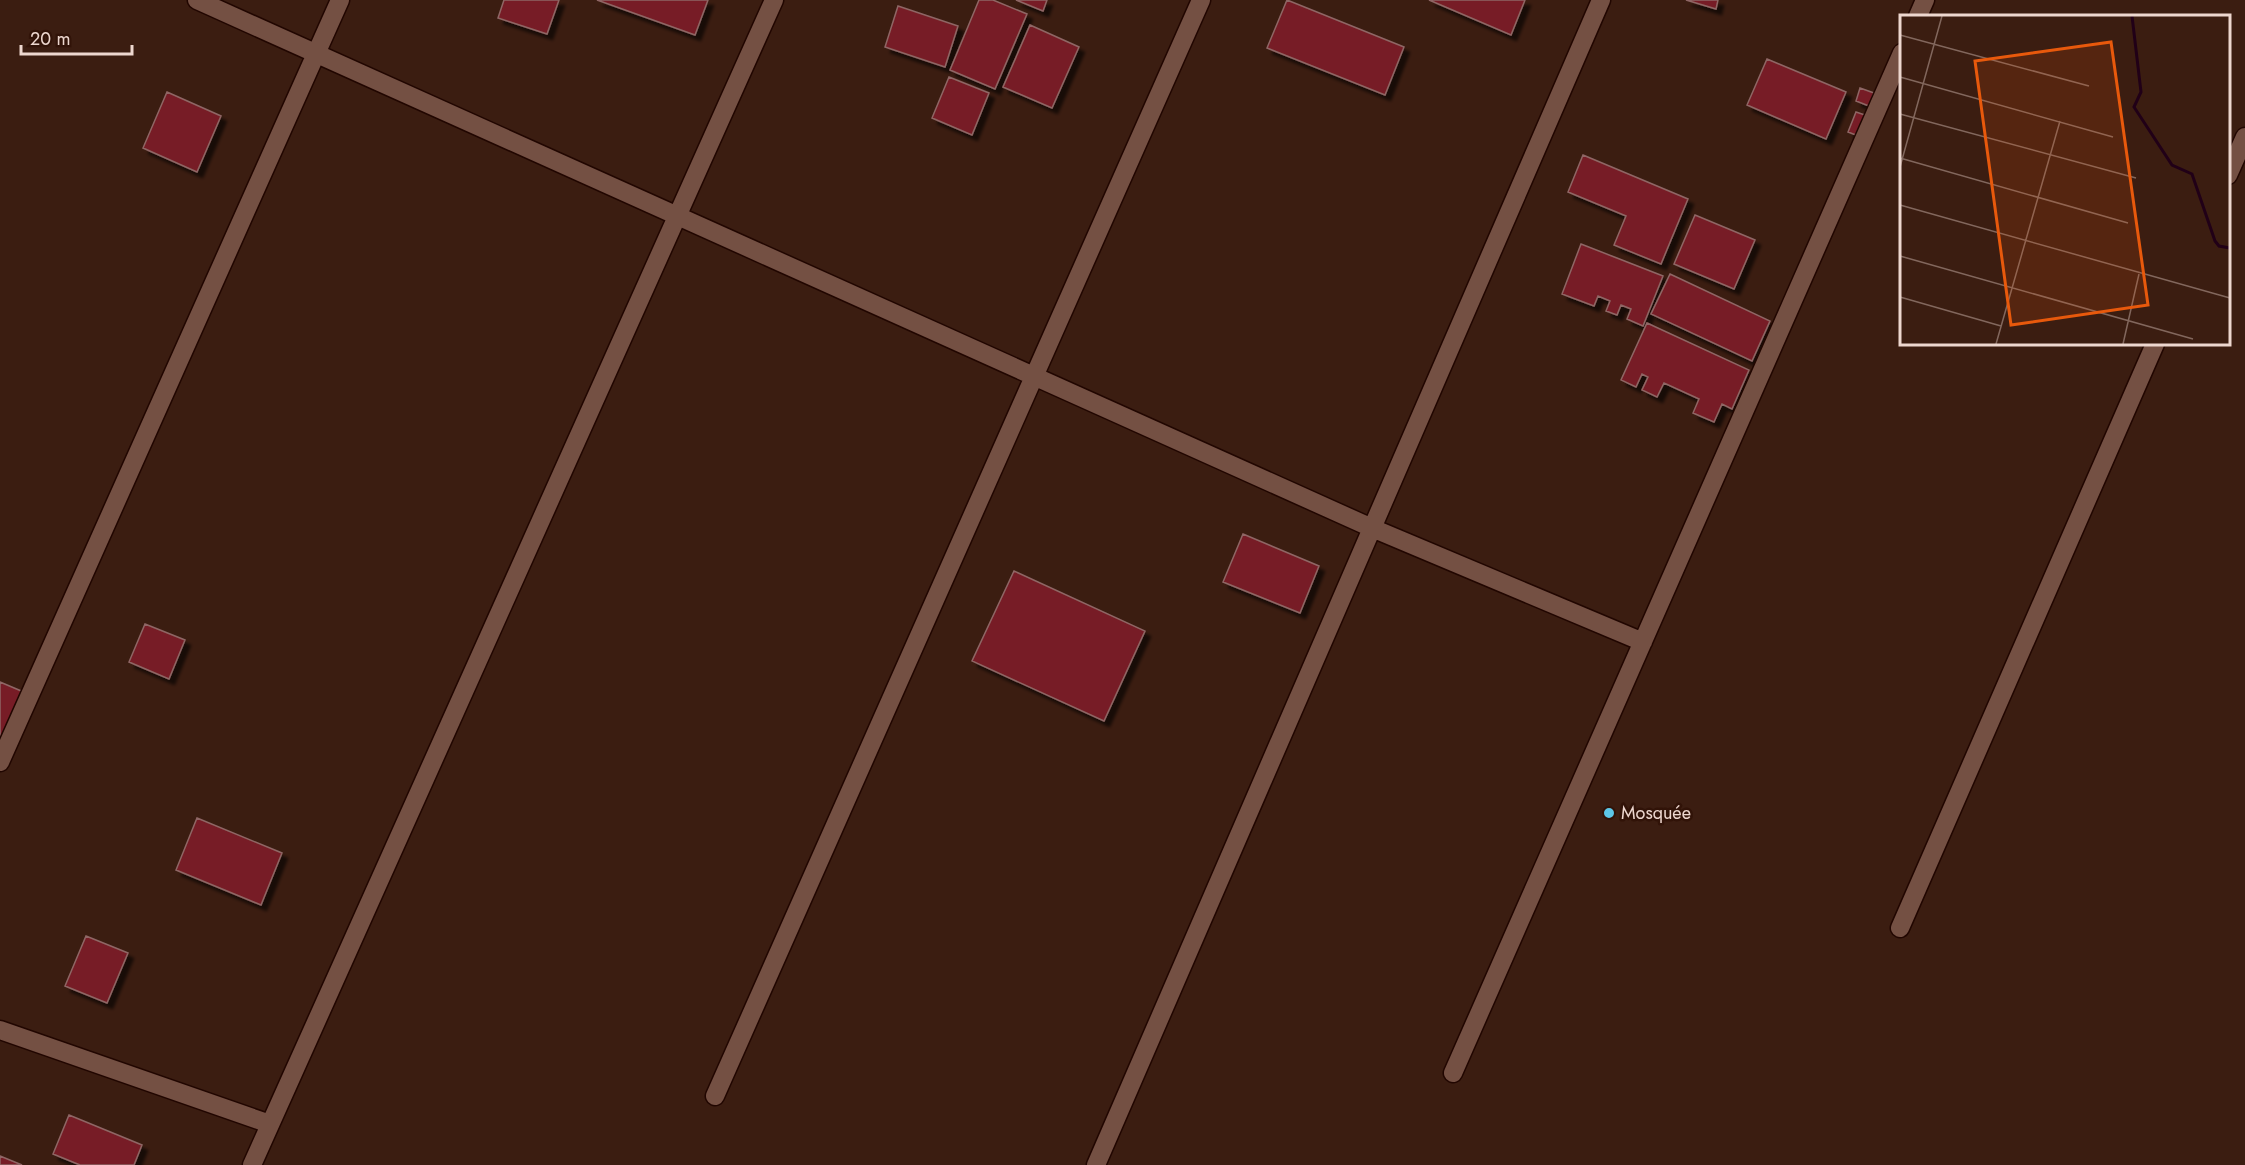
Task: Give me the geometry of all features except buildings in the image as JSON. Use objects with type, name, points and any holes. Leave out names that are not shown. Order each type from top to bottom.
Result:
[{"type":"street","points":[[197,0],[1372,528],[1643,642]]},
{"type":"street","points":[[0,762],[340,0]]},
{"type":"street","points":[[252,1165],[774,0]]},
{"type":"street","points":[[715,1096],[1201,0]]},
{"type":"street","points":[[1096,1165],[1601,0]]},
{"type":"street","points":[[1918,15],[1925,0]]},
{"type":"street","points":[[1453,1073],[1900,58]]},
{"type":"street","points":[[2230,173],[2245,137]]},
{"type":"street","points":[[1900,928],[2155,345]]},
{"type":"street","points":[[0,1030],[270,1124]]},
{"type":"place","name":"Mosquée","points":[[1609,813]]}]
